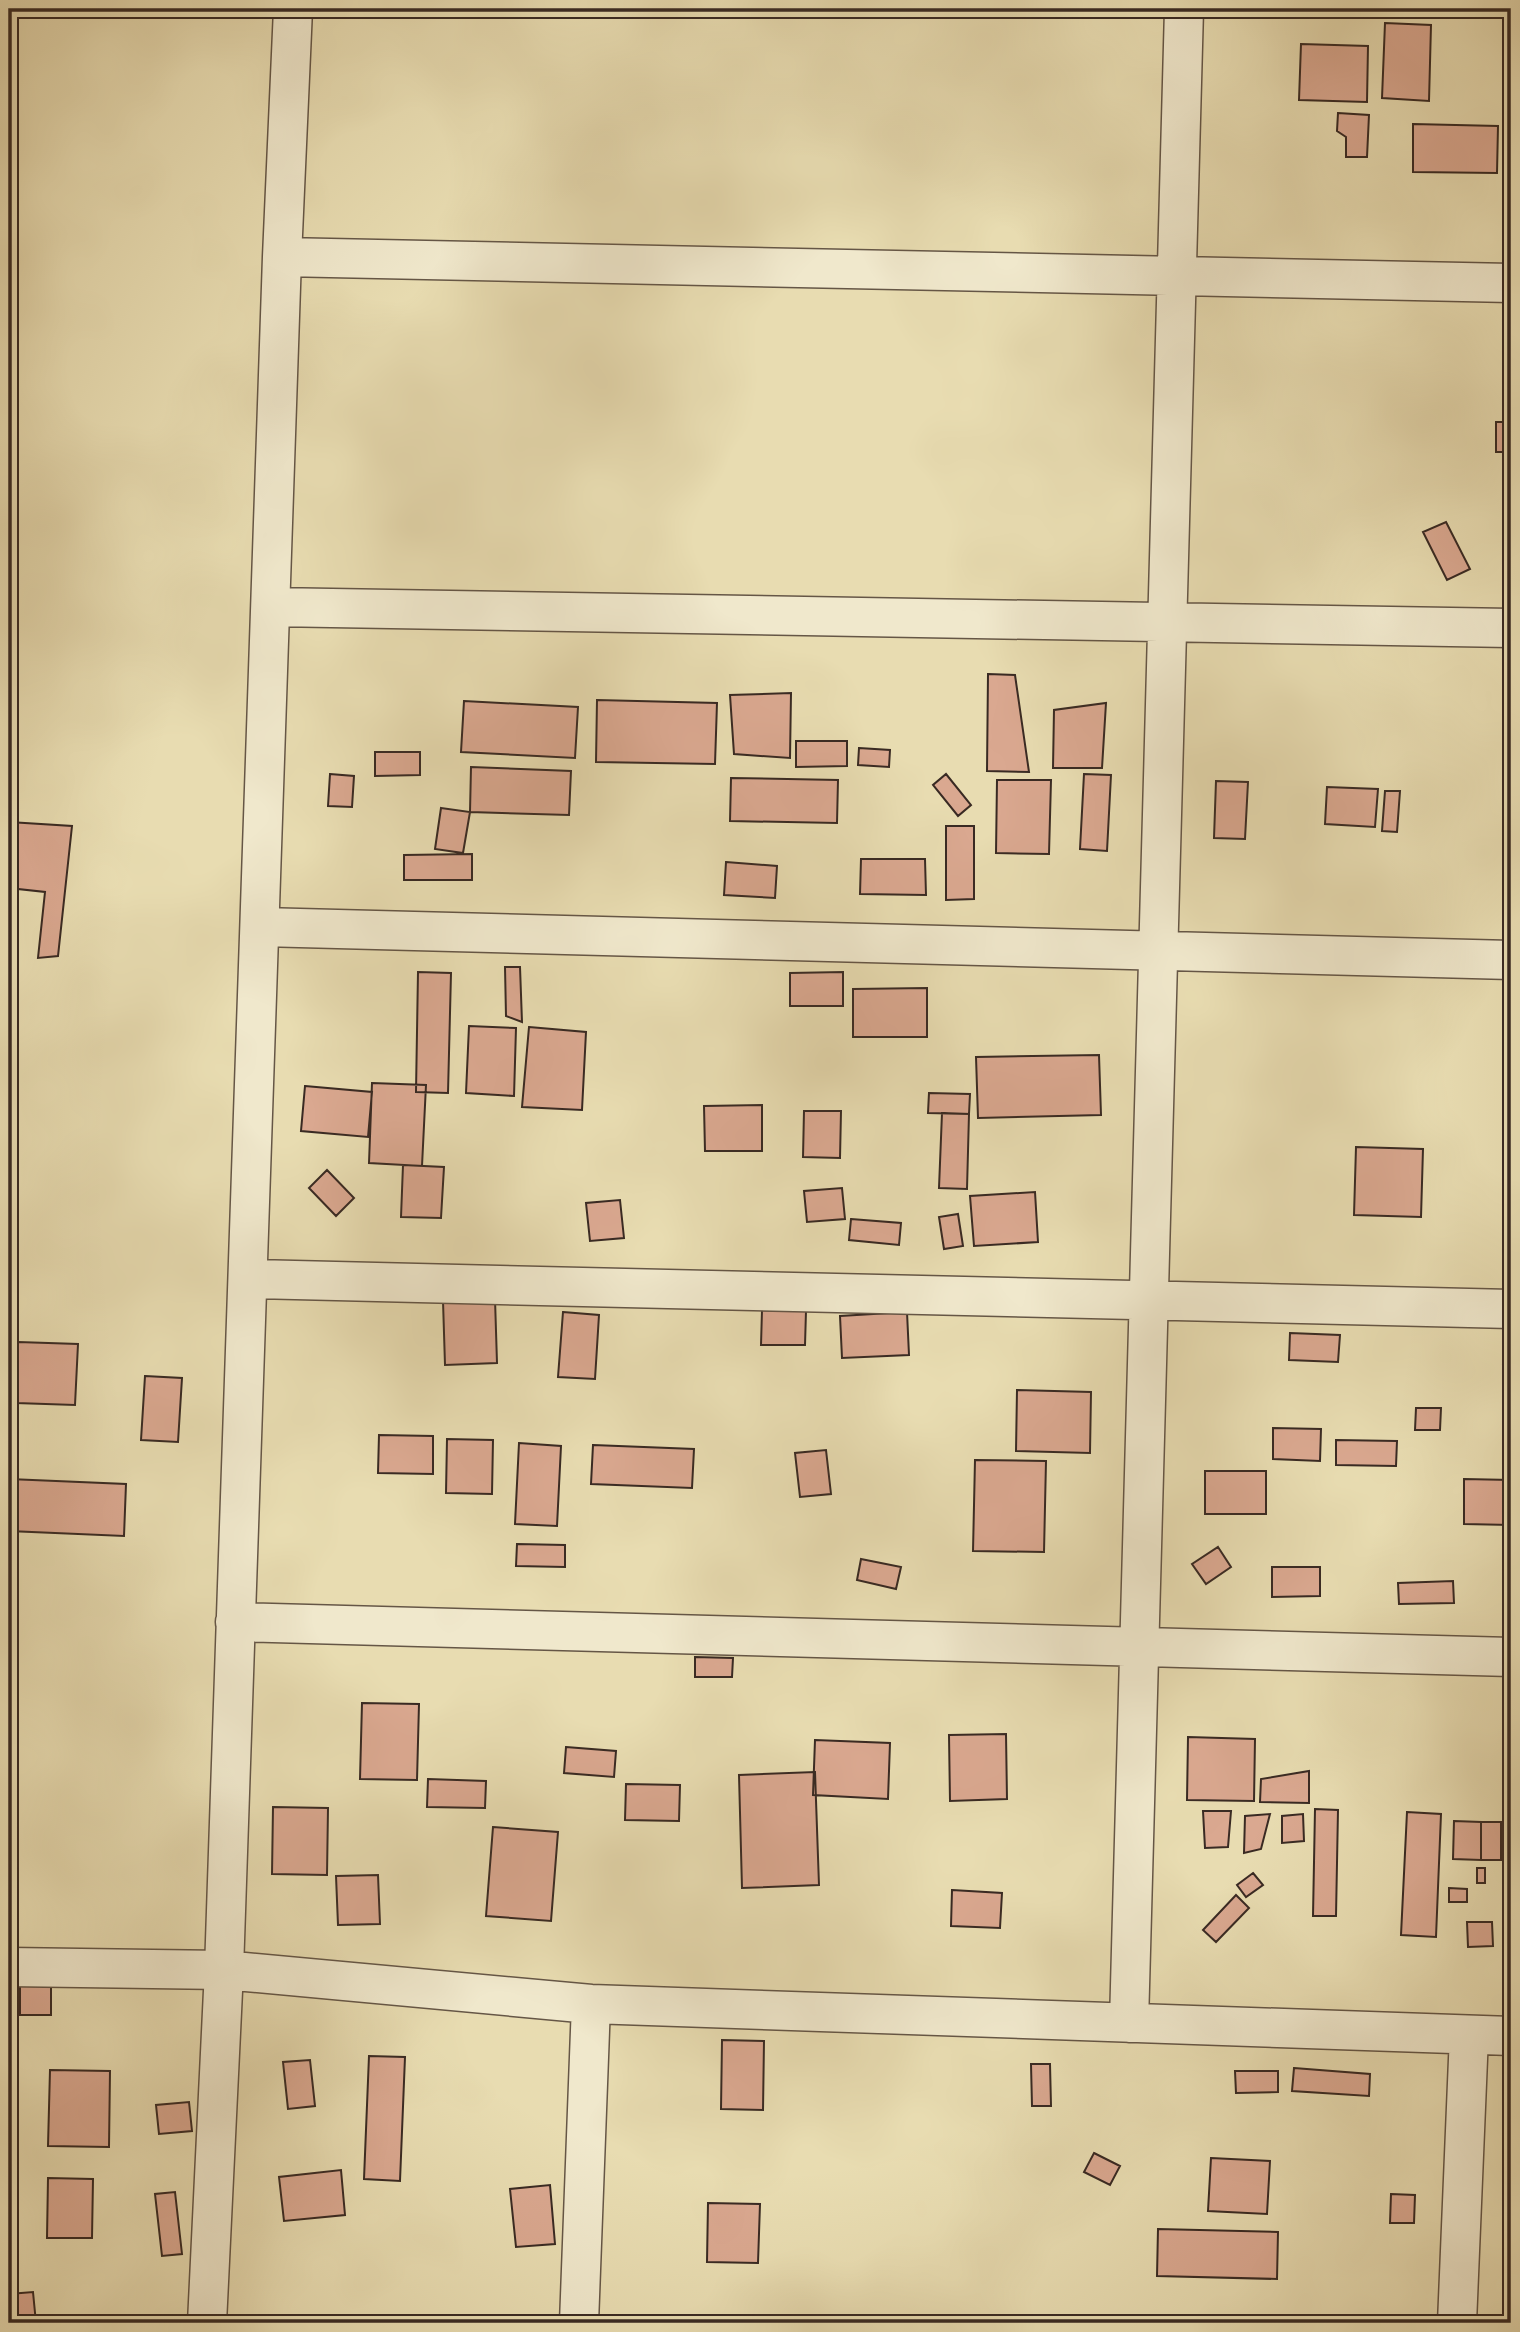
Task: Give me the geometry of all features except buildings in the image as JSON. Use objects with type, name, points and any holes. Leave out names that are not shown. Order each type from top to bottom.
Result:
[{"type":"street","points":[[207,2323],[224,1970],[282,257],[293,9]]},
{"type":"street","points":[[1129,2022],[1184,9]]},
{"type":"street","points":[[282,257],[1511,283]]},
{"type":"street","points":[[272,607],[1511,628]]},
{"type":"street","points":[[261,927],[1511,960]]},
{"type":"street","points":[[248,1279],[1149,1298],[1511,1309]]},
{"type":"street","points":[[236,1622],[1511,1657]]},
{"type":"street","points":[[9,1967],[224,1970],[591,2004],[1511,2036]]},
{"type":"street","points":[[579,2323],[591,2004]]},
{"type":"street","points":[[1457,2323],[1469,2035]]}]
